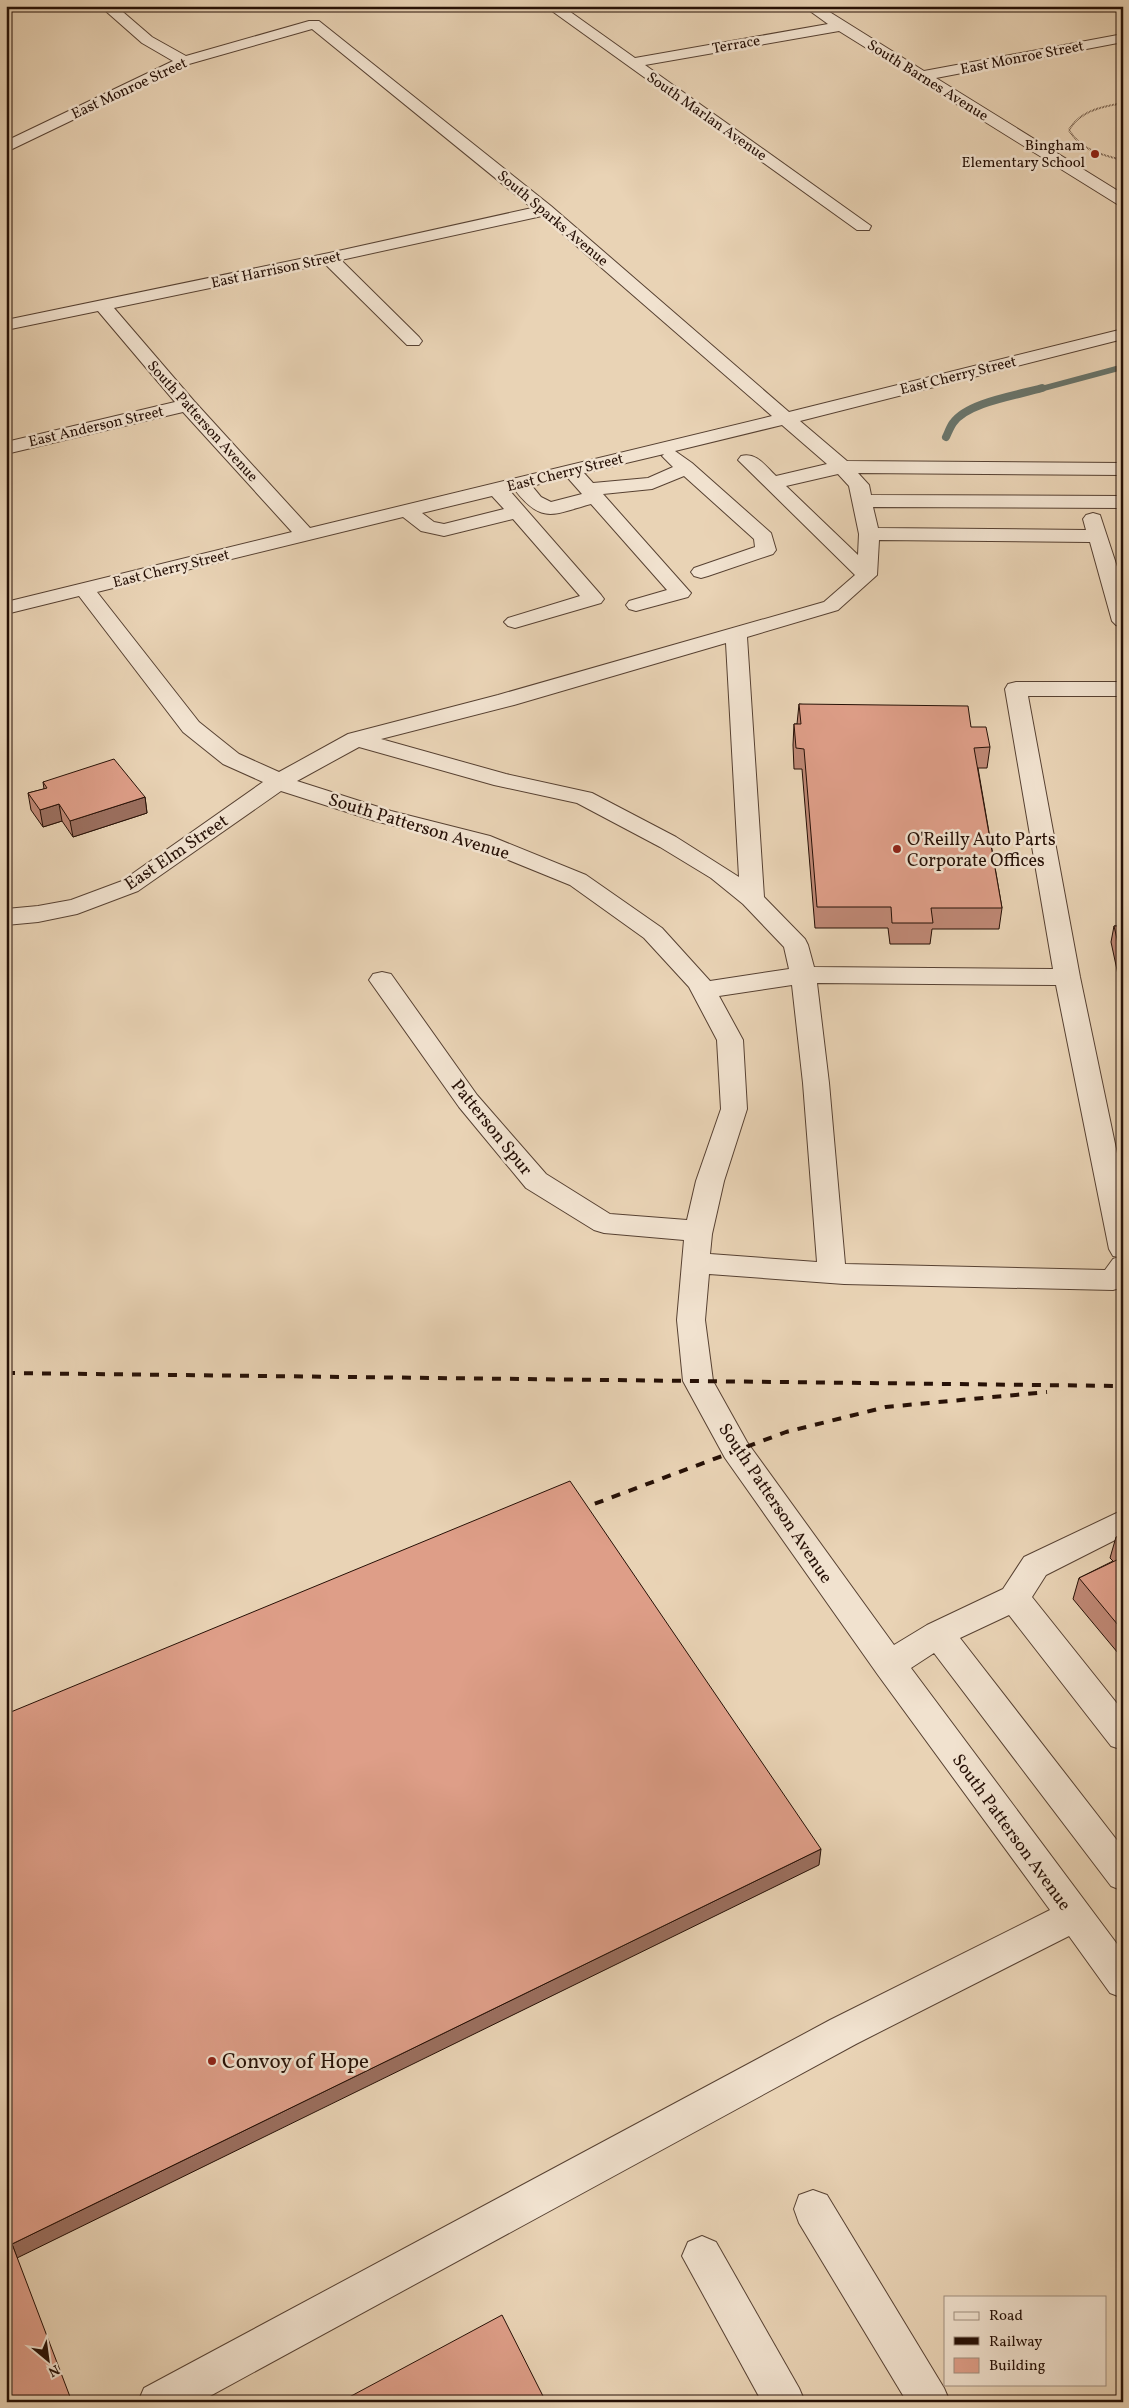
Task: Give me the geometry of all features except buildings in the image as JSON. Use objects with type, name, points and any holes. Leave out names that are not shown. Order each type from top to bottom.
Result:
[{"type":"street","points":[[107,6],[147,40],[184,60]]},
{"type":"street","name":"South Marlan Avenue","points":[[552,6],[862,226]]},
{"type":"street","name":"South Barnes Avenue","points":[[810,6],[1123,201]]},
{"type":"street","name":"East Monroe Street","points":[[7,146],[184,60],[314,24]]},
{"type":"street","name":"South Sparks Avenue","points":[[314,24],[546,210],[842,467],[859,485],[869,534],[867,575]]},
{"type":"street","name":"Terrace","points":[[632,63],[840,26]]},
{"type":"street","name":"East Monroe Street","points":[[921,76],[1123,38]]},
{"type":"street","name":"East Harrison Street","points":[[6,325],[329,258],[546,210]]},
{"type":"street","points":[[329,258],[413,342]]},
{"type":"street","name":"South Patterson Avenue","points":[[101,304],[187,405],[306,536]]},
{"type":"street","name":"East Cherry Street","points":[[6,608],[572,471],[1123,334]]},
{"type":"street","name":"East Anderson Street","points":[[6,448],[187,405]]},
{"type":"street","points":[[663,448],[764,536],[766,550],[701,572]]},
{"type":"street","points":[[748,460],[867,575]]},
{"type":"street","points":[[520,483],[534,500],[548,509],[592,493],[643,485],[675,475],[685,467]]},
{"type":"street","points":[[771,483],[842,467],[1123,469]]},
{"type":"street","points":[[1081,469],[1096,536],[1123,621]]},
{"type":"street","points":[[572,471],[681,593],[636,605]]},
{"type":"street","points":[[497,489],[594,599],[515,622]]},
{"type":"street","points":[[862,501],[1123,502]]},
{"type":"street","points":[[407,511],[428,527],[444,530],[518,512]]},
{"type":"street","points":[[869,534],[1096,536]]},
{"type":"street","name":"East Elm Street","points":[[6,918],[77,906],[130,886],[280,781],[356,739],[515,697],[736,635],[831,606],[867,575]]},
{"type":"street","name":"South Patterson Avenue","points":[[84,589],[191,727],[231,759],[296,789],[383,816],[482,841],[578,880],[653,933],[699,983],[730,1040],[734,1109],[710,1181],[698,1231],[690,1320],[698,1381],[736,1450],[890,1665],[1123,1981]]},
{"type":"street","points":[[736,635],[752,899]]},
{"type":"street","points":[[1123,689],[1016,689],[1066,977],[1123,1249]]},
{"type":"street","points":[[356,739],[502,780],[584,798],[668,842],[719,873],[752,899],[796,945],[803,975],[816,1083],[832,1274]]},
{"type":"street","points":[[703,990],[803,975],[1066,977]]},
{"type":"street","name":"Patterson Spur","points":[[382,980],[468,1101],[536,1181],[604,1224],[698,1231]]},
{"type":"street","points":[[695,1262],[832,1274],[1113,1280],[1123,1266]]},
{"type":"street","points":[[890,1665],[938,1634],[1014,1598],[1035,1566],[1123,1522]]},
{"type":"street","points":[[1014,1598],[1123,1736]]},
{"type":"street","points":[[938,1634],[1123,1875]]},
{"type":"street","points":[[158,2402],[843,2032],[1074,1915]]},
{"type":"street","points":[[813,2209],[930,2402]]},
{"type":"street","points":[[702,2256],[785,2402]]},
{"type":"path","points":[[1123,102],[1083,113],[1073,120],[1068,130],[1075,140],[1086,147],[1123,160]]},
{"type":"waterway","points":[[1037,390],[1123,367]]},
{"type":"waterway","points":[[946,437],[953,423],[970,410],[994,400],[1042,388]]},
{"type":"railway","points":[[6,1373],[1123,1386]]},
{"type":"railway","points":[[578,1510],[786,1432],[886,1407],[1047,1392]]},
{"type":"place","name":"Bingham Elementary School","points":[[1095,154]]},
{"type":"place","name":"O'Reilly Auto Parts Corporate Offices","points":[[897,849]]},
{"type":"place","name":"Convoy of Hope","points":[[212,2061]]}]
